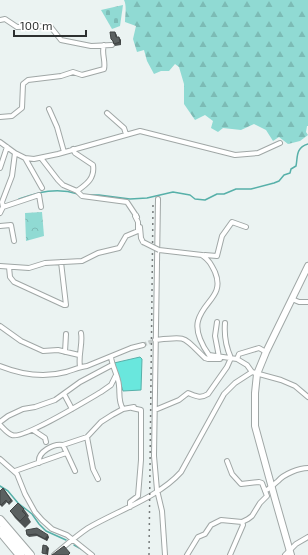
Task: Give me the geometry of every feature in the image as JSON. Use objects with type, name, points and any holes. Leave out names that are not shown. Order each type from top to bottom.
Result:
[{"type":"highway","points":[[0,520],[30,555]]},
{"type":"highway","points":[[0,531],[20,555]]},
{"type":"street","points":[[0,20],[5,19],[17,27],[50,26],[61,40],[91,46],[112,44]]},
{"type":"street","points":[[0,117],[12,116],[22,108],[24,84],[28,80],[61,76],[73,72],[82,75],[104,69],[102,50],[104,45]]},
{"type":"street","points":[[50,109],[64,152]]},
{"type":"street","points":[[108,113],[124,128],[126,134]]},
{"type":"street","points":[[0,142],[15,153],[26,158],[41,158],[140,131],[235,155],[258,153],[280,143]]},
{"type":"street","points":[[0,168],[8,147]]},
{"type":"street","points":[[73,149],[76,153],[93,165],[94,171],[90,182],[79,193]]},
{"type":"street","points":[[0,213],[12,176],[15,153]]},
{"type":"street","points":[[26,158],[42,188]]},
{"type":"street","points":[[41,158],[63,185],[79,193],[127,202],[140,221],[141,238],[143,242],[159,250],[203,256],[216,256],[222,236],[232,222],[246,227]]},
{"type":"street","points":[[2,204],[39,195],[41,207]]},
{"type":"street","points":[[158,199],[154,456],[157,490],[162,510],[165,555]]},
{"type":"street","points":[[0,266],[29,268],[45,263],[82,261],[98,253],[119,248],[126,236],[138,231],[136,215]]},
{"type":"street","points":[[0,226],[11,225],[14,242]]},
{"type":"street","points":[[203,256],[208,259],[211,264],[219,283],[217,289],[198,320],[200,340],[206,351],[209,355],[237,359],[247,365],[254,373],[281,380],[295,386],[308,397]]},
{"type":"street","points":[[9,267],[10,277],[14,282],[66,305],[61,262]]},
{"type":"street","points":[[54,555],[88,528],[130,507],[172,481],[181,472],[224,394],[235,383],[254,373],[266,352],[308,266]]},
{"type":"street","points":[[292,298],[299,302],[308,302]]},
{"type":"street","points":[[217,322],[215,336],[220,357]]},
{"type":"street","points":[[225,323],[225,338],[231,358]]},
{"type":"street","points":[[0,326],[21,341],[43,351],[58,350],[79,355]]},
{"type":"street","points":[[80,367],[79,355],[82,341],[81,333]]},
{"type":"street","points":[[65,352],[66,334]]},
{"type":"street","points":[[155,340],[179,337],[188,341],[208,359],[221,359],[220,357]]},
{"type":"street","points":[[0,366],[14,372],[34,375],[65,372],[87,366],[131,348],[143,345]]},
{"type":"street","points":[[237,359],[239,354],[259,348],[266,352]]},
{"type":"street","points":[[111,357],[112,365],[119,381],[120,405],[123,409]]},
{"type":"street","points":[[155,410],[178,400],[188,393],[198,397],[203,397],[208,394],[227,367],[231,358]]},
{"type":"street","points":[[0,422],[8,416],[23,409],[35,407],[55,400],[80,382],[112,365]]},
{"type":"street","points":[[254,373],[255,426],[290,552]]},
{"type":"street","points":[[0,425],[15,436],[34,430],[102,392],[111,385],[116,375]]},
{"type":"street","points":[[64,394],[72,409]]},
{"type":"street","points":[[39,463],[38,460],[40,454],[44,451],[60,444],[63,445],[87,437],[101,422],[123,409],[133,407],[141,410],[141,460],[138,496],[130,502],[130,507]]},
{"type":"street","points":[[34,430],[45,438],[46,442]]},
{"type":"street","points":[[87,437],[93,469],[98,479]]},
{"type":"street","points":[[63,445],[75,471]]},
{"type":"street","points":[[15,471],[66,453]]},
{"type":"street","points":[[0,459],[15,471],[30,503],[42,520],[52,529],[67,535],[92,555]]},
{"type":"street","points":[[187,555],[198,537],[205,534],[211,525],[221,520],[242,522],[252,516],[260,503],[267,496],[262,482],[241,484],[232,474],[228,462]]},
{"type":"street","points":[[265,491],[272,488],[282,477],[303,468],[308,468]]},
{"type":"street","points":[[230,555],[243,526],[242,522]]},
{"type":"street","points":[[285,555],[308,537]]},
{"type":"green space","points":[[124,0],[308,0],[308,126],[306,132],[308,135],[300,141],[288,144],[279,137],[273,141],[266,130],[254,124],[241,130],[223,128],[218,132],[211,128],[213,121],[205,115],[195,120],[184,104],[184,84],[179,67],[175,64],[169,71],[161,71],[154,74],[147,61],[144,50],[137,52],[133,39],[136,26],[125,22],[126,8]]},
{"type":"green space","points":[[123,5],[120,26],[112,29],[101,10]]},
{"type":"green space","points":[[42,212],[44,236],[26,241],[25,213]]},
{"type":"shaded area","points":[[140,357],[142,359],[141,390],[123,391],[114,363]]},
{"type":"building","points":[[110,32],[115,32],[116,37],[119,37],[120,42],[114,44],[111,39]]},
{"type":"building","points":[[3,488],[11,500],[8,503],[6,500],[1,505],[0,491]]},
{"type":"building","points":[[18,503],[24,509],[22,511],[26,515],[20,521],[10,511]]},
{"type":"building","points":[[37,528],[48,535],[45,539],[36,534],[27,535],[26,530]]},
{"type":"building","points":[[43,545],[47,546],[46,554],[42,553]]},
{"type":"building","points":[[64,546],[70,553],[68,555],[52,555]]},
{"type":"waterway","points":[[85,195],[99,195],[130,199],[147,198],[173,192],[190,195],[195,199],[205,200],[217,194],[224,194],[236,189],[251,189],[279,181],[284,175],[290,173],[291,169],[296,166],[299,150],[308,144]]},
{"type":"waterway","points":[[19,199],[48,191],[63,191],[78,194]]},
{"type":"waterway","points":[[0,486],[8,491],[18,503],[32,514],[46,531],[66,540]]},
{"type":"waterway","points":[[74,545],[83,550]]},
{"type":"tunnel","points":[[143,345],[155,340]]},
{"type":"railway","points":[[149,555],[153,205]]}]
